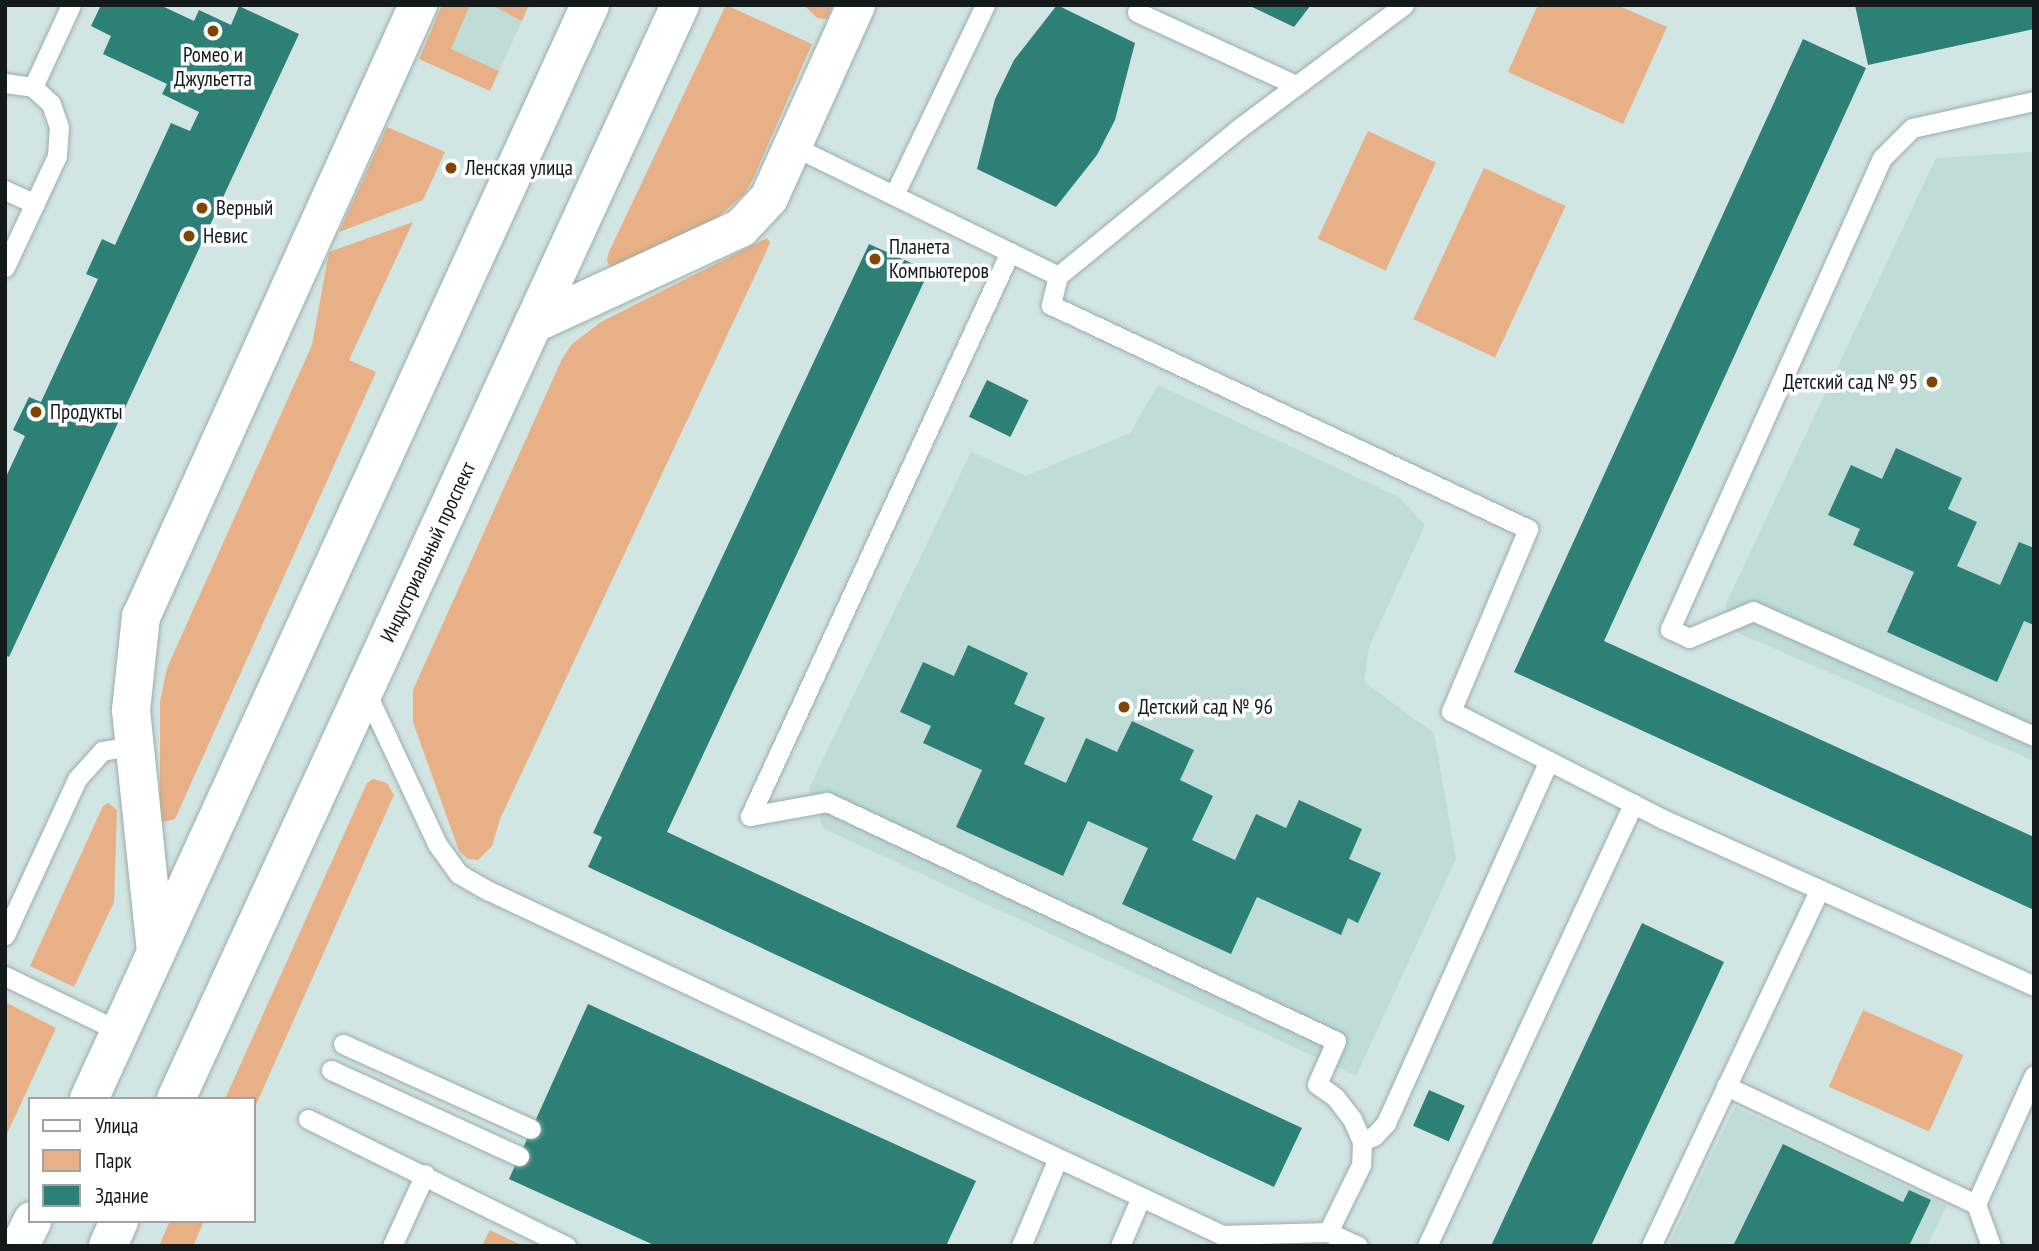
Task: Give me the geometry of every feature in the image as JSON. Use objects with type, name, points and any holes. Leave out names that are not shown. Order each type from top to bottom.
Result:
[{"type":"main road","points":[[156,952],[135,745],[132,688],[141,617],[418,5]]},
{"type":"main road","points":[[90,1097],[590,5]]},
{"type":"main road","name":"Индустриальный проспект","points":[[177,1097],[680,5]]},
{"type":"main road","points":[[533,324],[741,228],[769,198],[856,5]]},
{"type":"main road","points":[[20,1246],[31,1223]]},
{"type":"main road","points":[[108,1246],[118,1223]]},
{"type":"lane","points":[[33,86],[71,5]]},
{"type":"lane","points":[[894,195],[985,5]]},
{"type":"lane","points":[[1404,5],[1296,85],[1058,276],[1051,305],[1528,529],[1451,711],[1633,804],[2034,986]]},
{"type":"lane","points":[[1133,7],[1296,85]]},
{"type":"lane","points":[[5,83],[33,86],[51,104],[59,127],[57,156],[5,267]]},
{"type":"lane","points":[[2034,101],[1912,128],[1882,158],[1670,629],[1689,638],[1753,611],[2034,736]]},
{"type":"lane","points":[[793,146],[1058,276]]},
{"type":"lane","points":[[5,190],[35,204]]},
{"type":"lane","points":[[1010,253],[750,816],[827,802],[1336,1041],[1317,1084],[1335,1097],[1352,1119],[1362,1141],[1361,1165],[1328,1232]]},
{"type":"lane","points":[[365,689],[437,844],[459,874],[486,890],[1222,1235],[1328,1232],[1358,1246]]},
{"type":"lane","points":[[5,935],[77,779],[102,751],[135,745]]},
{"type":"lane","points":[[1362,1141],[1374,1136],[1386,1123],[1549,761]]},
{"type":"lane","points":[[1427,1246],[1633,804]]},
{"type":"lane","points":[[1651,1246],[1819,890]]},
{"type":"lane","points":[[5,976],[121,1031]]},
{"type":"lane","points":[[343,1044],[531,1129]]},
{"type":"lane","points":[[331,1070],[519,1156]]},
{"type":"lane","points":[[1991,1246],[1976,1204],[2034,1075]]},
{"type":"lane","points":[[1726,1086],[1976,1204]]},
{"type":"lane","points":[[308,1119],[425,1174],[566,1246]]},
{"type":"lane","points":[[1021,1246],[1058,1158]]},
{"type":"lane","points":[[392,1246],[425,1174]]},
{"type":"lane","points":[[1120,1246],[1141,1197]]},
{"type":"shaded area","points":[[470,5],[491,5],[522,21],[499,71],[450,49]]},
{"type":"shaded area","name":"Детский сад № 95","points":[[2034,152],[2034,761],[1736,632],[1725,606],[1936,158]]},
{"type":"shaded area","name":"Детский сад № 96","points":[[1158,385],[1399,497],[1425,525],[1369,647],[1364,682],[1434,733],[1456,859],[1356,1076],[823,828],[809,788],[971,452],[1026,476],[1130,433]]},
{"type":"shaded area","points":[[1735,1107],[1947,1205],[1927,1246],[1668,1246]]},
{"type":"green space","points":[[442,5],[470,5],[451,49],[499,71],[490,91],[419,59]]},
{"type":"green space","points":[[491,5],[529,5],[522,21]]},
{"type":"green space","points":[[726,5],[812,44],[753,179],[744,194],[714,221],[616,268],[610,266],[607,261],[608,254]]},
{"type":"green space","points":[[804,5],[833,5],[827,19],[817,18]]},
{"type":"green space","points":[[1538,5],[1617,5],[1667,27],[1623,124],[1508,72]]},
{"type":"green space","points":[[387,127],[445,152],[423,200],[339,232]]},
{"type":"green space","points":[[1368,131],[1436,163],[1386,271],[1318,239]]},
{"type":"green space","points":[[1484,168],[1566,206],[1495,357],[1413,319]]},
{"type":"green space","points":[[413,222],[349,360],[376,372],[175,819],[163,822],[160,816],[160,702],[167,668],[312,345],[329,252]]},
{"type":"green space","points":[[767,238],[770,242],[767,250],[500,819],[492,846],[478,860],[468,859],[459,851],[413,722],[413,690],[562,359],[572,344],[601,322]]},
{"type":"green space","points":[[373,779],[387,783],[394,795],[256,1105],[256,1097],[226,1097],[367,783]]},
{"type":"green space","points":[[108,803],[117,810],[114,902],[74,987],[30,966],[103,806]]},
{"type":"green space","points":[[5,1002],[56,1028],[5,1138]]},
{"type":"green space","points":[[1863,1010],[1963,1055],[1929,1131],[1829,1087]]},
{"type":"green space","points":[[169,1223],[203,1223],[193,1246],[159,1246]]},
{"type":"green space","points":[[490,1230],[523,1246],[482,1246]]},
{"type":"building","points":[[101,5],[160,5],[194,21],[199,10],[231,25],[239,6],[299,34],[9,657],[5,655],[5,479],[25,436],[13,430],[29,397],[41,402],[98,279],[86,274],[102,239],[115,245],[171,123],[190,131],[199,112],[162,94],[167,84],[103,54],[111,36],[91,26]]},
{"type":"building","points":[[1057,5],[1135,43],[1115,120],[1097,155],[1056,207],[977,169],[995,99],[1014,60]]},
{"type":"building","points":[[1248,5],[1311,5],[1294,27]]},
{"type":"building","points":[[1855,5],[2034,5],[2034,29],[1868,65]]},
{"type":"building","points":[[1803,39],[1866,68],[1604,641],[2034,837],[2034,910],[1514,672]]},
{"type":"building","points":[[869,244],[929,271],[667,832],[1302,1128],[1274,1187],[588,867],[602,837],[593,833]]},
{"type":"building","points":[[987,380],[1028,400],[1010,437],[969,417]]},
{"type":"building","points":[[1896,448],[1962,478],[1948,509],[1977,522],[1957,566],[2000,585],[2019,542],[2034,548],[2034,625],[2024,621],[1997,682],[1887,632],[1914,572],[1853,545],[1860,529],[1828,515],[1851,465],[1882,479]]},
{"type":"building","points":[[968,645],[1028,673],[1014,704],[1045,718],[1024,764],[1066,783],[1086,738],[1117,752],[1132,721],[1194,750],[1180,780],[1213,796],[1192,840],[1235,860],[1256,814],[1286,828],[1299,800],[1362,829],[1349,859],[1381,873],[1358,923],[1348,918],[1341,935],[1257,897],[1231,954],[1122,904],[1148,848],[1088,821],[1063,876],[956,827],[982,770],[923,743],[931,726],[900,712],[923,662],[954,676]]},
{"type":"building","points":[[1642,923],[1724,962],[1676,1065],[1591,1246],[1491,1246]]},
{"type":"building","points":[[588,1004],[976,1181],[946,1246],[656,1246],[509,1179]]},
{"type":"building","points":[[1429,1090],[1465,1106],[1449,1141],[1413,1126]]},
{"type":"building","points":[[1783,1144],[1903,1202],[1909,1190],[1931,1200],[1909,1246],[1733,1246]]},
{"type":"place","name":"Ромео и Джульетта","points":[[213,31]]},
{"type":"place","name":"Ленская улица","points":[[451,168]]},
{"type":"place","name":"Верный","points":[[202,208]]},
{"type":"place","name":"Невис","points":[[189,236]]},
{"type":"place","name":"Планета Компьютеров","points":[[875,259]]},
{"type":"place","name":"Детский сад № 95","points":[[1932,382]]},
{"type":"place","name":"Продукты","points":[[36,412]]},
{"type":"place","name":"Детский сад № 96","points":[[1124,707]]}]
